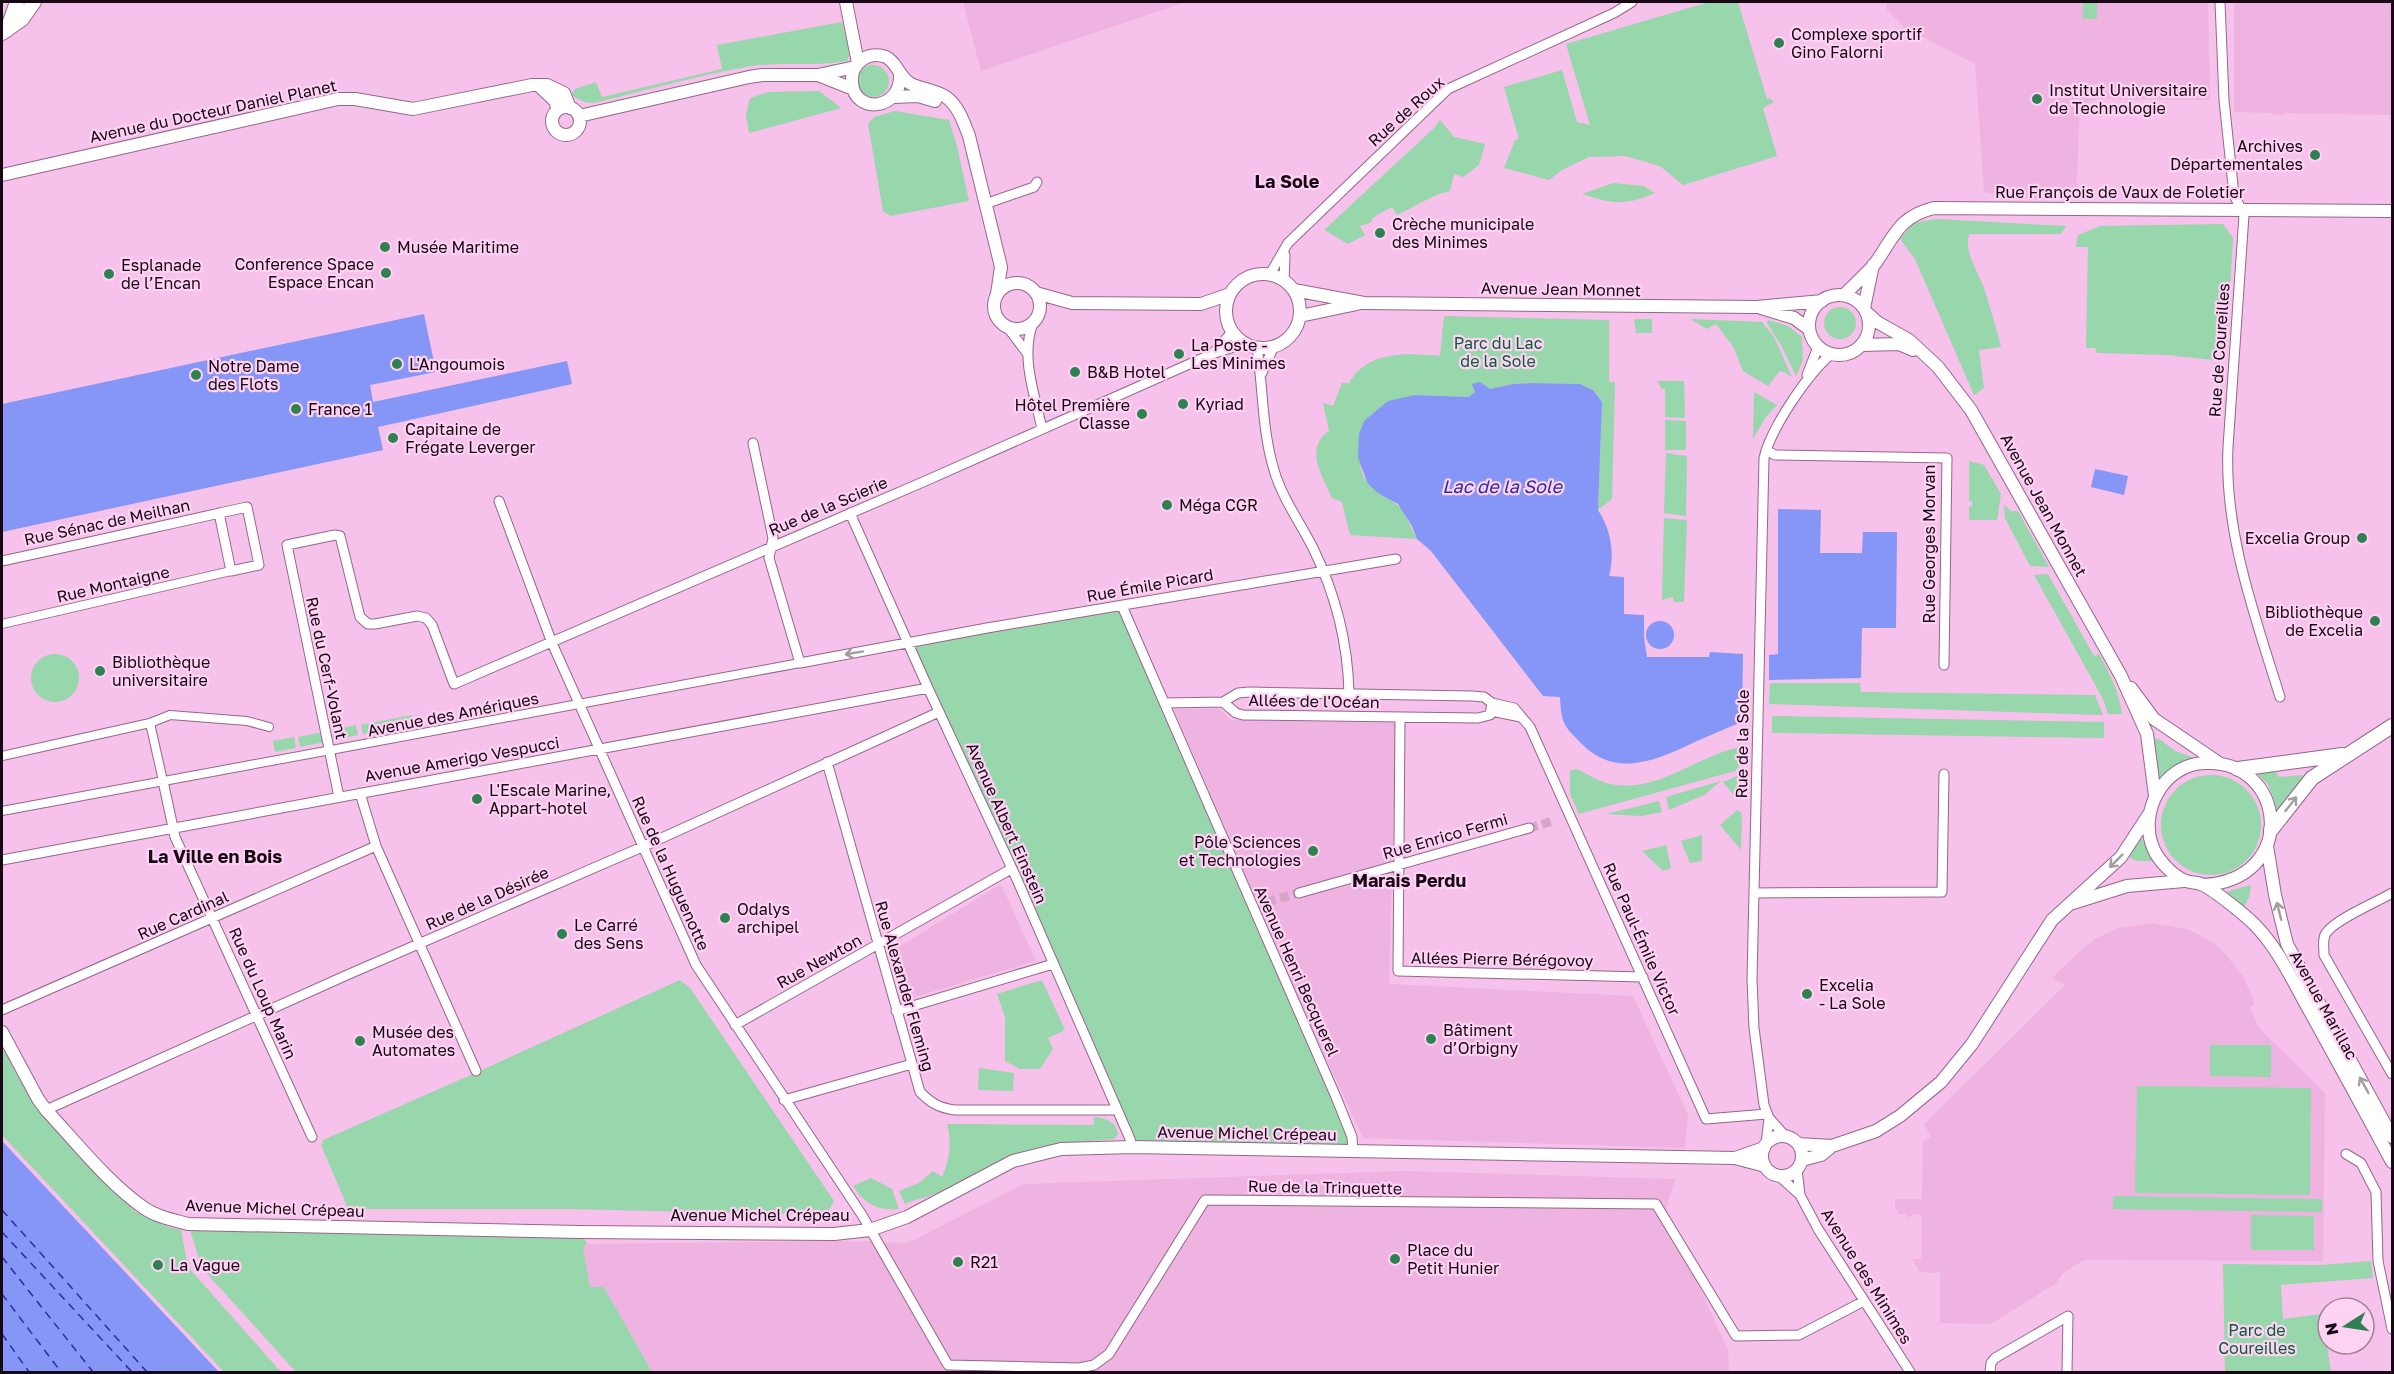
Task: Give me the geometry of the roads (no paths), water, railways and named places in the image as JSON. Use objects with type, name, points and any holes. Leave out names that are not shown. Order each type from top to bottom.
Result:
[{"type":"main road","points":[[4,31],[17,2]]},
{"type":"main road","points":[[4,31],[22,19],[34,2]]},
{"type":"main road","points":[[2271,830],[2312,778],[2392,726]]},
{"type":"main road","points":[[2238,769],[2347,754]]},
{"type":"street","points":[[846,2],[856,65]]},
{"type":"street","name":"Rue de Roux","points":[[1270,274],[1288,243],[1448,89],[1614,13],[1632,2]]},
{"type":"street","name":"Rue de Coureilles","points":[[2220,2],[2223,100],[2234,195],[2244,215],[2227,465],[2242,569],[2280,697]]},
{"type":"street","points":[[851,31],[866,48],[894,63],[900,75],[911,84],[946,97],[958,112],[969,136],[1001,261],[1009,271],[1036,293],[1072,303],[1201,304],[1230,294]]},
{"type":"street","points":[[877,55],[863,59],[856,65],[852,74],[853,89],[861,99],[881,104],[893,97],[898,90],[900,75]]},
{"type":"street","name":"Avenue du Docteur Daniel Planet","points":[[2,175],[338,99],[355,99],[413,109],[519,87],[547,84],[564,93],[568,111],[755,76],[818,75],[856,65]]},
{"type":"street","name":"Avenue du Docteur Daniel Planet","points":[[818,75],[853,89]]},
{"type":"street","points":[[893,97],[918,96],[938,101],[958,112]]},
{"type":"street","points":[[985,204],[1034,187],[1037,182]]},
{"type":"street","name":"Rue François de Vaux de Foletier","points":[[1874,265],[1899,225],[1920,213],[1940,207],[2392,211]]},
{"type":"street","points":[[1284,280],[1283,262],[1288,243]]},
{"type":"street","points":[[997,248],[1001,267],[993,307],[994,314],[1027,353]]},
{"type":"street","points":[[1844,296],[1874,265]]},
{"type":"street","points":[[1865,310],[1857,301],[1844,296],[1834,296],[1822,301],[1812,312],[1809,329],[1818,347],[1831,354],[1846,355],[1862,345],[1869,330],[1865,310],[1874,265]]},
{"type":"street","points":[[1261,375],[1274,346],[1291,335],[1300,316],[1300,307],[1294,290],[1284,280],[1270,274],[1254,275],[1234,288],[1230,294],[1227,315],[1233,331],[1251,345],[1261,375],[1273,469],[1294,516],[1324,571],[1335,602],[1347,648],[1350,694]]},
{"type":"street","points":[[997,294],[1009,284],[1025,284]]},
{"type":"street","name":"Avenue Jean Monnet","points":[[1294,290],[1364,303],[1757,307],[1822,301]]},
{"type":"street","points":[[1036,293],[1039,299],[1036,318],[1029,333],[1027,353],[1042,429]]},
{"type":"street","points":[[1008,328],[1019,330],[1036,318],[1072,303]]},
{"type":"street","name":"Avenue Jean Monnet","points":[[1300,316],[1364,303]]},
{"type":"street","points":[[1201,304],[1227,315]]},
{"type":"street","name":"Avenue Jean Monnet","points":[[1757,307],[1794,318],[1809,329]]},
{"type":"street","name":"Avenue Jean Monnet","points":[[1865,310],[1877,322],[1909,340],[1945,376],[1971,410],[2121,676],[2147,734],[2155,796]]},
{"type":"street","name":"Rue de la Scierie","points":[[1212,354],[1233,331]]},
{"type":"street","name":"Avenue Jean Monnet","points":[[1862,345],[1899,344],[1928,358]]},
{"type":"street","points":[[1251,345],[1274,346]]},
{"type":"street","name":"Rue de la Scierie","points":[[287,546],[334,535],[340,536],[360,617],[368,624],[417,616],[426,618],[432,626],[454,684],[1212,354],[1251,345]]},
{"type":"street","name":"Rue de la Sole","points":[[1765,1146],[1768,1116],[1754,1028],[1752,979],[1766,450],[1805,381],[1818,347]]},
{"type":"street","name":"Rue de la Sole","points":[[1805,381],[1831,354]]},
{"type":"street","points":[[753,443],[773,538],[770,558],[800,663]]},
{"type":"street","name":"Rue Georges Morvan","points":[[1766,450],[1775,456],[1947,458],[1944,665]]},
{"type":"street","name":"Rue de la Huguenotte","points":[[499,501],[552,643],[696,965],[870,1230]]},
{"type":"street","name":"Rue Sénac de Meilhan","points":[[2,561],[247,507],[259,565],[231,572]]},
{"type":"street","points":[[219,513],[231,572]]},
{"type":"street","name":"Avenue Albert Einstein","points":[[850,513],[1011,868],[1132,1147]]},
{"type":"street","name":"Rue du Cerf-Volant","points":[[287,546],[339,797]]},
{"type":"street","name":"Rue Émile Picard","points":[[909,643],[1396,559]]},
{"type":"street","name":"Rue Montaigne","points":[[2,624],[231,572]]},
{"type":"street","name":"Avenue Henri Becquerel","points":[[1122,606],[1336,1097],[1352,1137],[1353,1152]]},
{"type":"street","name":"Avenue des Amériques","points":[[2,811],[909,643]]},
{"type":"street","name":"Avenue Jean Monnet","points":[[2121,676],[2154,719],[2219,763]]},
{"type":"street","name":"Avenue Amerigo Vespucci","points":[[2,861],[928,688]]},
{"type":"street","name":"Allées de l'Océan","points":[[1249,692],[1350,694],[1480,697],[1488,699],[1491,707],[1490,715],[1478,718],[1400,718],[1243,715],[1236,713],[1223,702],[1238,693],[1249,692]]},
{"type":"street","points":[[1165,703],[1223,702]]},
{"type":"street","name":"Rue Paul-Émile Victor","points":[[1491,707],[1510,706],[1530,727],[1706,1119],[1768,1116]]},
{"type":"street","name":"Rue de la Désirée","points":[[46,1110],[256,1015],[642,847],[939,712]]},
{"type":"street","points":[[2,756],[150,723],[170,715],[247,721],[269,727]]},
{"type":"street","name":"Allées Pierre Bérégovoy","points":[[1400,718],[1398,971],[1643,977]]},
{"type":"street","points":[[150,723],[163,781]]},
{"type":"street","name":"Rue Alexander Fleming","points":[[827,762],[920,1092],[930,1102],[942,1108],[1117,1110]]},
{"type":"street","points":[[1779,1176],[1791,1173],[1799,1165],[1821,1155],[1832,1146],[1876,1131],[1909,1110],[1941,1082],[1972,1044],[2043,931],[2052,920],[2069,904],[2121,857],[2149,813],[2155,796],[2171,776],[2186,767],[2202,763],[2219,763],[2238,769],[2256,784],[2265,798],[2270,814],[2271,830],[2267,846],[2257,864],[2241,876],[2223,884],[2203,885],[2184,881],[2127,886],[2069,904]]},
{"type":"street","points":[[1754,893],[1942,892],[1944,774]]},
{"type":"street","name":"Rue du Loup Marin","points":[[163,781],[172,828],[312,1137]]},
{"type":"street","points":[[360,793],[376,846],[476,1071]]},
{"type":"street","points":[[2149,813],[2149,832],[2154,850],[2165,865],[2184,881]]},
{"type":"street","name":"Rue Enrico Fermi","points":[[1299,893],[1529,828]]},
{"type":"street","name":"Rue Cardinal","points":[[2,1010],[376,846]]},
{"type":"street","name":"Avenue Marillac","points":[[2267,846],[2275,895],[2287,944],[2392,1137]]},
{"type":"street","name":"Rue Newton","points":[[735,1025],[1011,868]]},
{"type":"street","name":"Avenue Marillac","points":[[2203,885],[2253,923],[2282,961],[2392,1162]]},
{"type":"street","points":[[2392,893],[2334,925],[2325,933],[2324,955],[2392,1074]]},
{"type":"street","points":[[896,1011],[1053,964]]},
{"type":"street","name":"Avenue Michel Crépeau","points":[[2,1032],[46,1110],[116,1185],[146,1209],[166,1219],[188,1224],[580,1232],[834,1233],[870,1230],[907,1217],[1013,1161],[1061,1149],[1132,1147],[1735,1158],[1765,1166],[1779,1176]]},
{"type":"street","points":[[784,1100],[912,1064]]},
{"type":"street","points":[[1768,1116],[1786,1137],[1798,1144],[1832,1146]]},
{"type":"street","name":"Avenue Michel Crépeau","points":[[1735,1158],[1765,1146],[1775,1138],[1786,1137]]},
{"type":"street","points":[[1798,1144],[1799,1165]]},
{"type":"street","points":[[1765,1146],[1762,1157],[1765,1166]]},
{"type":"street","points":[[2346,1154],[2361,1163],[2376,1192],[2378,1261],[2392,1329]]},
{"type":"street","name":"Avenue des Minimes","points":[[1799,1165],[1800,1195]]},
{"type":"street","name":"Avenue des Minimes","points":[[1779,1176],[1800,1195],[1818,1229],[1910,1372]]},
{"type":"street","name":"Rue de la Trinquette","points":[[870,1230],[948,1365],[1079,1368],[1094,1365],[1109,1354],[1205,1200],[1656,1204],[1736,1336],[1799,1335],[1863,1301]]},
{"type":"street","points":[[1990,1372],[1991,1363],[1995,1358],[2068,1316],[2067,1372]]},
{"type":"water","points":[[424,314],[436,372],[370,385],[373,402],[567,361],[572,384],[378,427],[383,450],[2,532],[2,404]]},
{"type":"water","name":"Lac de la Sole","points":[[1480,382],[1490,389],[1532,383],[1580,384],[1593,390],[1602,402],[1598,510],[1611,542],[1612,559],[1609,576],[1624,577],[1624,614],[1644,615],[1647,657],[1709,657],[1710,652],[1743,654],[1742,722],[1667,754],[1638,763],[1610,761],[1596,755],[1583,745],[1565,724],[1561,713],[1560,697],[1543,696],[1431,551],[1417,539],[1412,526],[1398,504],[1378,493],[1368,484],[1358,458],[1359,434],[1364,421],[1388,401],[1415,395],[1469,397],[1475,392],[1472,384]]},
{"type":"water","points":[[2095,469],[2128,476],[2124,495],[2091,487]]},
{"type":"water","points":[[1778,509],[1821,510],[1820,553],[1862,553],[1863,532],[1897,532],[1896,628],[1862,628],[1861,678],[1769,680],[1769,655],[1778,654]]},
{"type":"water","points":[[1660,621],[1670,625],[1674,635],[1670,645],[1660,649],[1650,645],[1646,635],[1650,625]]},
{"type":"water","points":[[2,1141],[219,1372],[2,1372]]},
{"type":"tunnel","points":[[1529,828],[1553,821]]},
{"type":"tunnel","points":[[1267,902],[1299,893]]},
{"type":"place","name":"Complexe sportif Gino Falorni","points":[[1779,43]]},
{"type":"place","name":"Institut Universitaire de Technologie","points":[[2037,99]]},
{"type":"place","name":"Archives Départementales","points":[[2315,155]]},
{"type":"place","name":"Crèche municipale des Minimes","points":[[1380,233]]},
{"type":"place","name":"Musée Maritime","points":[[385,247]]},
{"type":"place","name":"Conference Space Espace Encan","points":[[386,273]]},
{"type":"place","name":"Esplanade de l’Encan","points":[[109,274]]},
{"type":"place","name":"La Poste - Les Minimes","points":[[1179,354]]},
{"type":"place","name":"L'Angoumois","points":[[397,364]]},
{"type":"place","name":"B&B Hotel","points":[[1075,372]]},
{"type":"place","name":"Notre Dame des Flots","points":[[196,375]]},
{"type":"place","name":"Kyriad","points":[[1183,404]]},
{"type":"place","name":"France 1","points":[[296,409]]},
{"type":"place","name":"Hôtel Première Classe","points":[[1142,414]]},
{"type":"place","name":"Capitaine de Frégate Leverger","points":[[393,438]]},
{"type":"place","name":"Méga CGR","points":[[1167,505]]},
{"type":"place","name":"Excelia Group","points":[[2362,538]]},
{"type":"place","name":"Bibliothèque de Excelia","points":[[2375,621]]},
{"type":"place","name":"Bibliothèque universitaire","points":[[100,671]]},
{"type":"place","name":"L'Escale Marine, Appart-hotel","points":[[477,799]]},
{"type":"place","name":"Pôle Sciences et Technologies","points":[[1313,851]]},
{"type":"place","name":"Odalys archipel","points":[[725,918]]},
{"type":"place","name":"Le Carré des Sens","points":[[562,934]]},
{"type":"place","name":"Excelia - La Sole","points":[[1807,994]]},
{"type":"place","name":"Bâtiment d’Orbigny","points":[[1431,1039]]},
{"type":"place","name":"Musée des Automates","points":[[360,1041]]},
{"type":"place","name":"Place du Petit Hunier","points":[[1395,1259]]},
{"type":"place","name":"R21","points":[[958,1262]]},
{"type":"place","name":"La Vague","points":[[158,1265]]},
{"type":"district","name":"La Sole","points":[[1287,182]]},
{"type":"district","name":"La Ville en Bois","points":[[215,857]]},
{"type":"district","name":"Marais Perdu","points":[[1409,881]]},
{"type":"park label","name":"Parc du Lac de la Sole","points":[[1498,352]]},
{"type":"park label","name":"Parc de Coureilles","points":[[2257,1339]]}]
